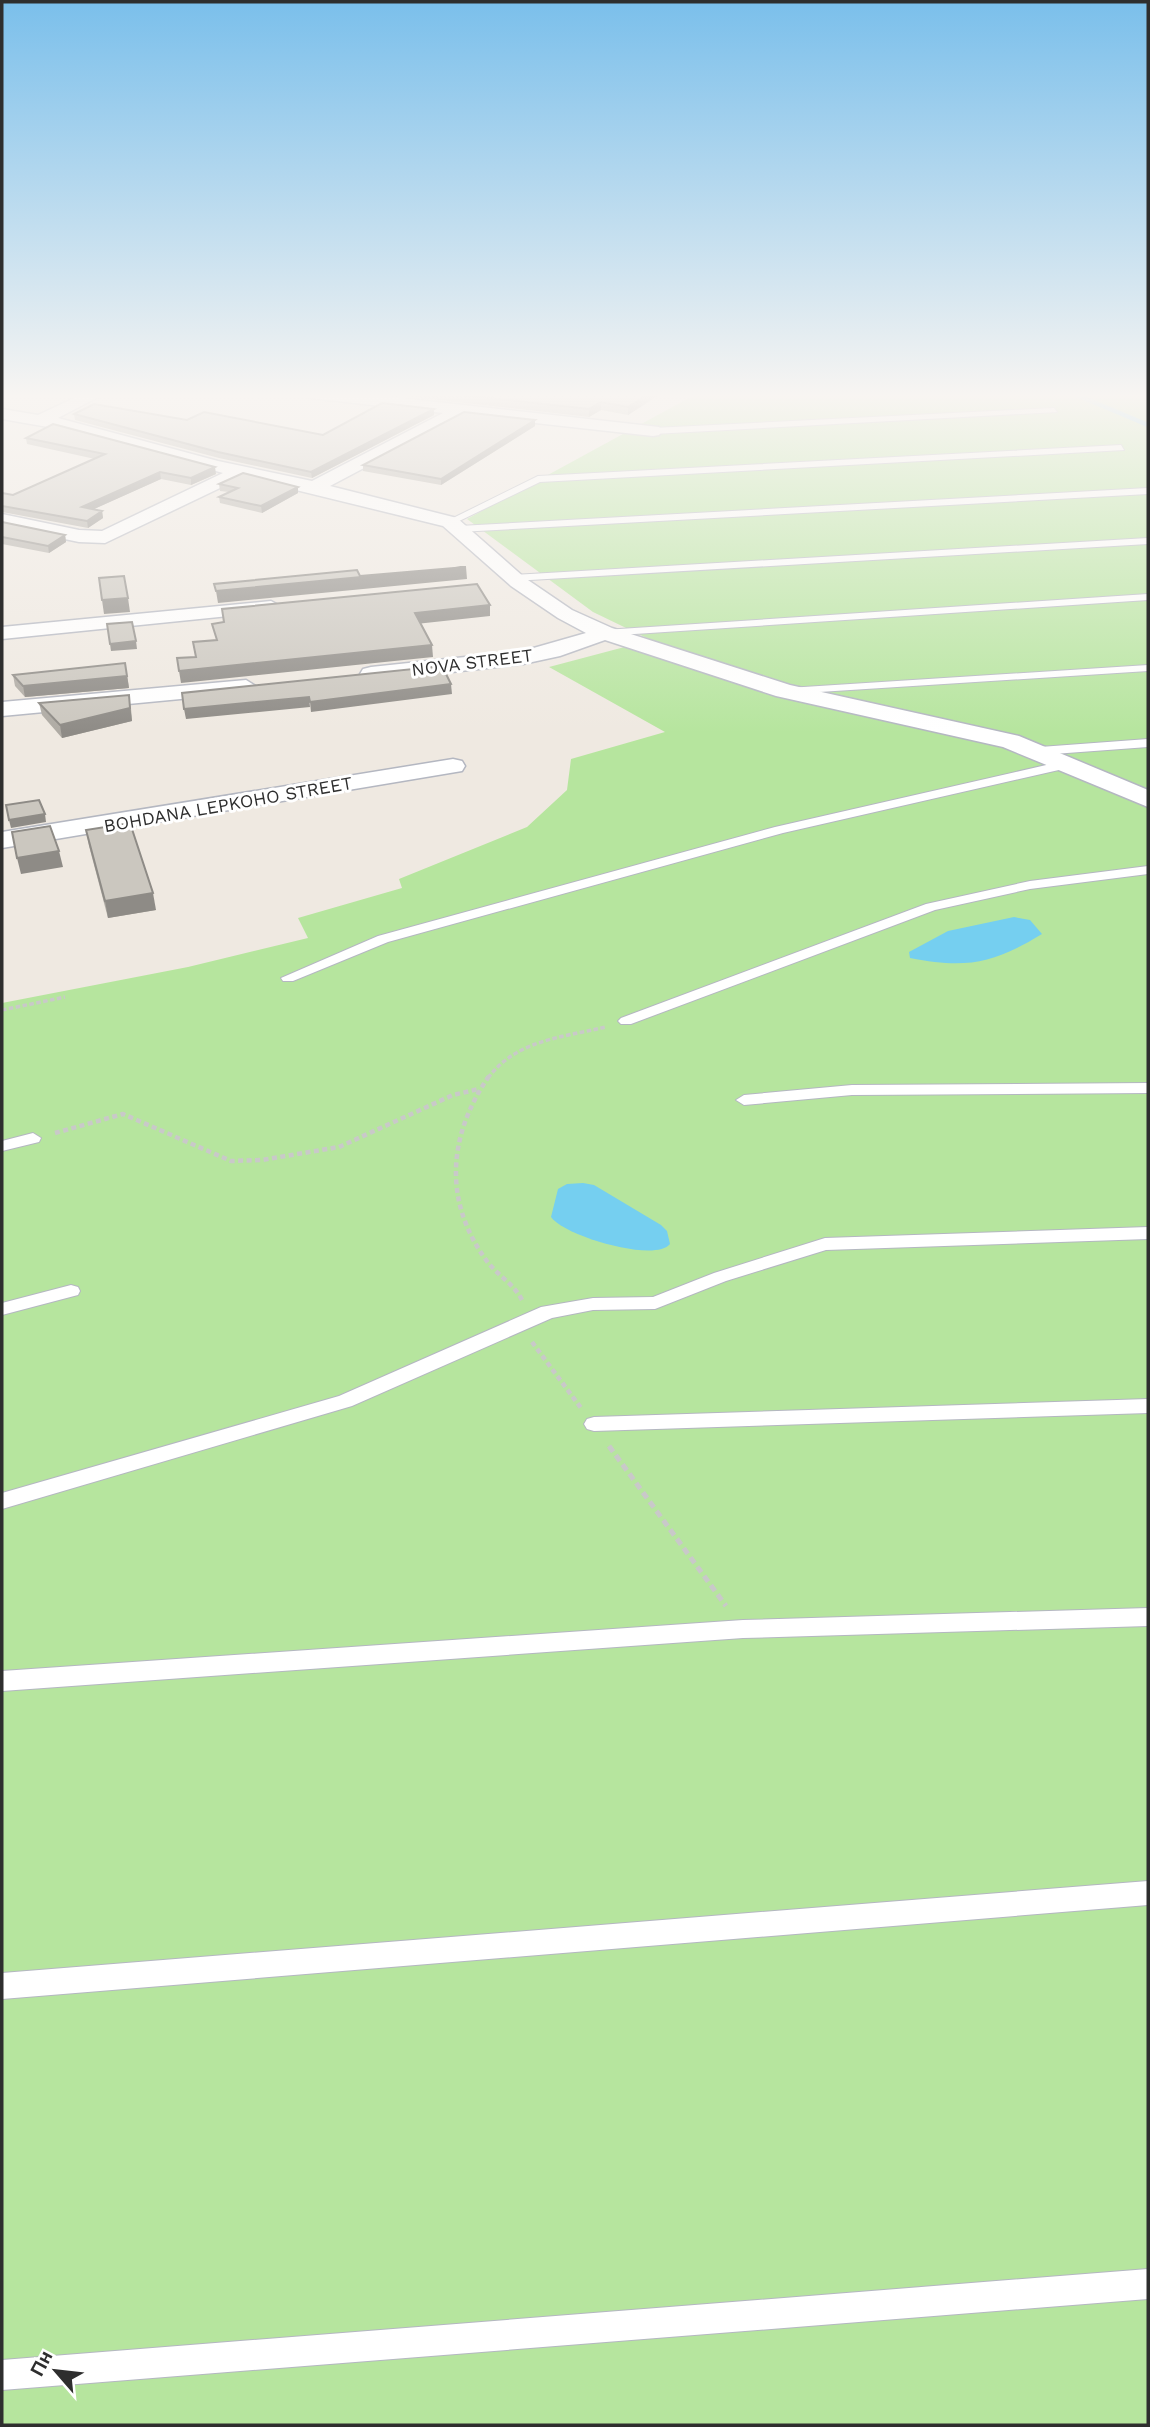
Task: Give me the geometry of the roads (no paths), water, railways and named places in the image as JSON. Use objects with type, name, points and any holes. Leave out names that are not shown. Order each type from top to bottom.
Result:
[{"type":"street","points":[[2,520],[79,536],[105,537],[169,506]]},
{"type":"street","points":[[384,506],[455,526],[516,580],[565,614],[604,633],[784,691],[1010,741],[1040,751],[1148,799]]},
{"type":"street","points":[[491,585],[516,580]]},
{"type":"street","points":[[2,633],[287,605]]},
{"type":"street","name":"NOVA STREET","points":[[355,676],[535,655],[570,648],[604,633]]},
{"type":"street","points":[[2,709],[273,685]]},
{"type":"street","name":"BOHDANA LEPKOHO STREET","points":[[2,840],[453,766]]},
{"type":"lane","points":[[455,526],[490,506]]},
{"type":"lane","points":[[455,526],[846,506]]},
{"type":"lane","points":[[516,580],[1148,541]]},
{"type":"lane","points":[[604,633],[1148,597]]},
{"type":"lane","points":[[784,691],[1148,668]]},
{"type":"lane","points":[[1040,751],[1148,743]]},
{"type":"lane","points":[[288,978],[383,939],[780,830],[1068,764]]},
{"type":"lane","points":[[626,1021],[931,907],[1030,885],[1148,870]]},
{"type":"lane","points":[[744,1100],[852,1090],[1148,1088]]},
{"type":"lane","points":[[2,1146],[33,1138]]},
{"type":"lane","points":[[2,1501],[345,1401],[548,1312],[593,1304],[655,1303],[720,1277],[825,1244],[1148,1233]]},
{"type":"lane","points":[[2,1309],[71,1291]]},
{"type":"lane","points":[[594,1424],[1148,1406]]},
{"type":"lane","points":[[2,1681],[743,1629],[1148,1617]]},
{"type":"lane","points":[[2,1986],[1148,1893]]},
{"type":"lane","points":[[2,2375],[1148,2284]]},
{"type":"water","points":[[1014,917],[1030,920],[1042,934],[1009,952],[979,961],[947,963],[910,958],[909,952],[948,931]]},
{"type":"water","points":[[567,1184],[594,1185],[661,1225],[667,1231],[670,1244],[661,1249],[629,1249],[590,1239],[559,1224],[551,1217],[558,1189]]}]
